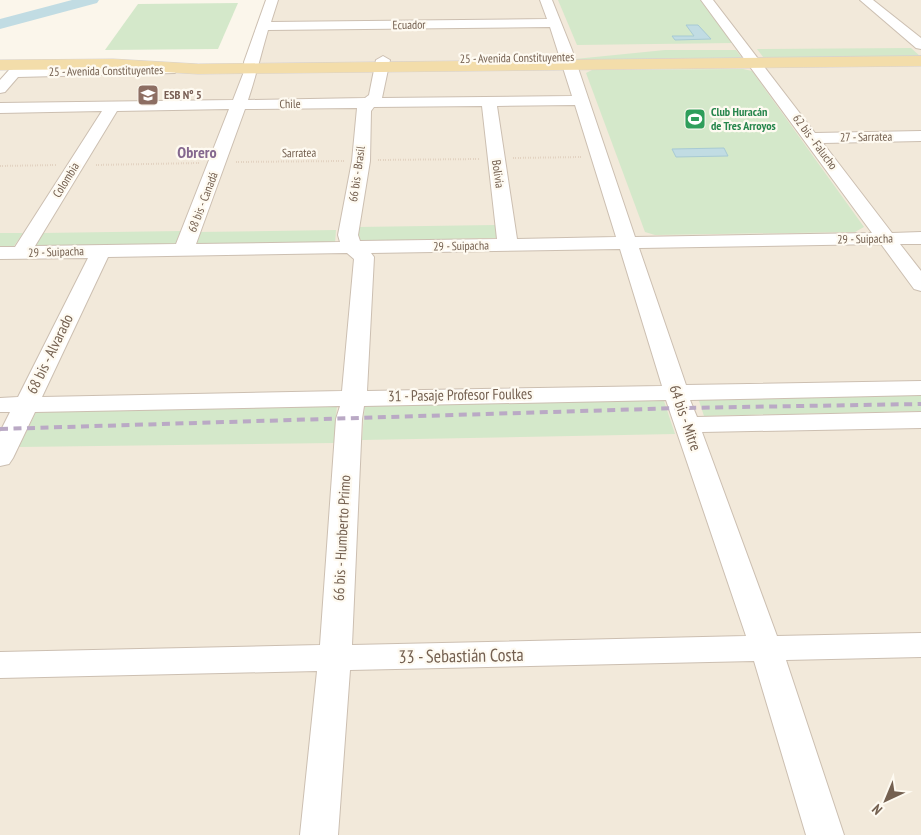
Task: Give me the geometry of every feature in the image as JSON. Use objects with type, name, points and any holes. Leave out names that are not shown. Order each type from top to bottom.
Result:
[{"type":"main road","points":[[901,45],[921,45]]},
{"type":"main road","points":[[727,48],[764,47]]},
{"type":"main road","name":"25 - Avenida Constituyentes","points":[[0,65],[251,66],[383,64],[655,49]]},
{"type":"main road","name":"25 - Avenida Constituyentes","points":[[572,55],[755,63],[921,60]]},
{"type":"main road","name":"25 - Avenida Constituyentes","points":[[113,64],[198,69],[251,66]]},
{"type":"street","points":[[251,66],[272,0]]},
{"type":"street","name":"64 bis - Mitre","points":[[546,0],[555,23],[572,55],[580,100],[687,425],[766,649],[825,835]]},
{"type":"street","name":"62 bis - Falucho","points":[[707,0],[921,285]]},
{"type":"street","points":[[866,0],[921,45]]},
{"type":"street","name":"Ecuador","points":[[264,26],[555,23]]},
{"type":"street","points":[[370,103],[376,96],[383,64]]},
{"type":"street","name":"68 bis - Canadá","points":[[184,250],[218,163],[251,66]]},
{"type":"street","name":"25 - Avenida Constituyentes","points":[[0,89],[14,73],[198,69]]},
{"type":"street","name":"Chile","points":[[0,108],[580,100]]},
{"type":"street","name":"Bolivia","points":[[489,102],[508,246]]},
{"type":"street","name":"66 bis - Brasil","points":[[352,247],[348,235],[361,160],[363,110],[370,103]]},
{"type":"street","name":"Colombia","points":[[21,253],[112,107]]},
{"type":"street","name":"27 - Sarratea","points":[[812,138],[921,136]]},
{"type":"street","name":"29 - Suipacha","points":[[0,253],[921,238]]},
{"type":"street","name":"66 bis - Humberto Primo","points":[[319,835],[335,658],[349,419],[354,397],[364,257],[352,247]]},
{"type":"street","name":"68 bis - Alvarado","points":[[0,458],[102,250]]},
{"type":"street","name":"31 - Pasaje Profesor Foulkes","points":[[0,405],[921,388]]},
{"type":"street","points":[[687,425],[921,420]]},
{"type":"street","name":"33 - Sebastián Costa","points":[[0,665],[921,645]]},
{"type":"path","name":"Sarratea","points":[[0,166],[599,157]]},
{"type":"shaded area","points":[[272,0],[921,0],[921,835],[0,835],[0,89],[14,73],[252,69]]},
{"type":"green space","points":[[558,0],[700,0],[733,43],[577,45]]},
{"type":"green space","points":[[238,3],[218,49],[105,50],[138,4]]},
{"type":"green space","points":[[911,48],[921,57],[766,61],[757,49]]},
{"type":"green space","points":[[665,50],[736,50],[744,61],[576,62],[575,59]]},
{"type":"green space","name":"Club Huracán de Tres Arroyos","points":[[743,69],[752,71],[864,227],[855,232],[655,235],[645,232],[586,73],[592,70]]},
{"type":"green space","points":[[495,225],[497,238],[356,241],[357,227]]},
{"type":"green space","points":[[336,230],[335,243],[192,245],[197,232]]},
{"type":"green space","points":[[182,231],[177,244],[34,246],[42,233]]},
{"type":"green space","points":[[0,233],[23,233],[14,246],[0,246]]},
{"type":"green space","points":[[921,394],[921,411],[704,416],[698,398]]},
{"type":"green space","points":[[663,398],[675,434],[362,440],[365,403]]},
{"type":"green space","points":[[337,405],[334,443],[19,447],[37,410]]},
{"type":"water","points":[[686,25],[698,25],[711,39],[675,40],[672,36],[694,36]]},
{"type":"water","points":[[724,148],[728,156],[676,157],[672,149]]},
{"type":"waterway","points":[[0,24],[91,0]]},
{"type":"railway","points":[[0,429],[681,408],[921,404]]},
{"type":"place","name":"ESB Nº 5","points":[[148,95]]},
{"type":"place","name":"Club Huracán de Tres Arroyos","points":[[695,119]]},
{"type":"district","name":"Obrero","points":[[197,152]]}]
